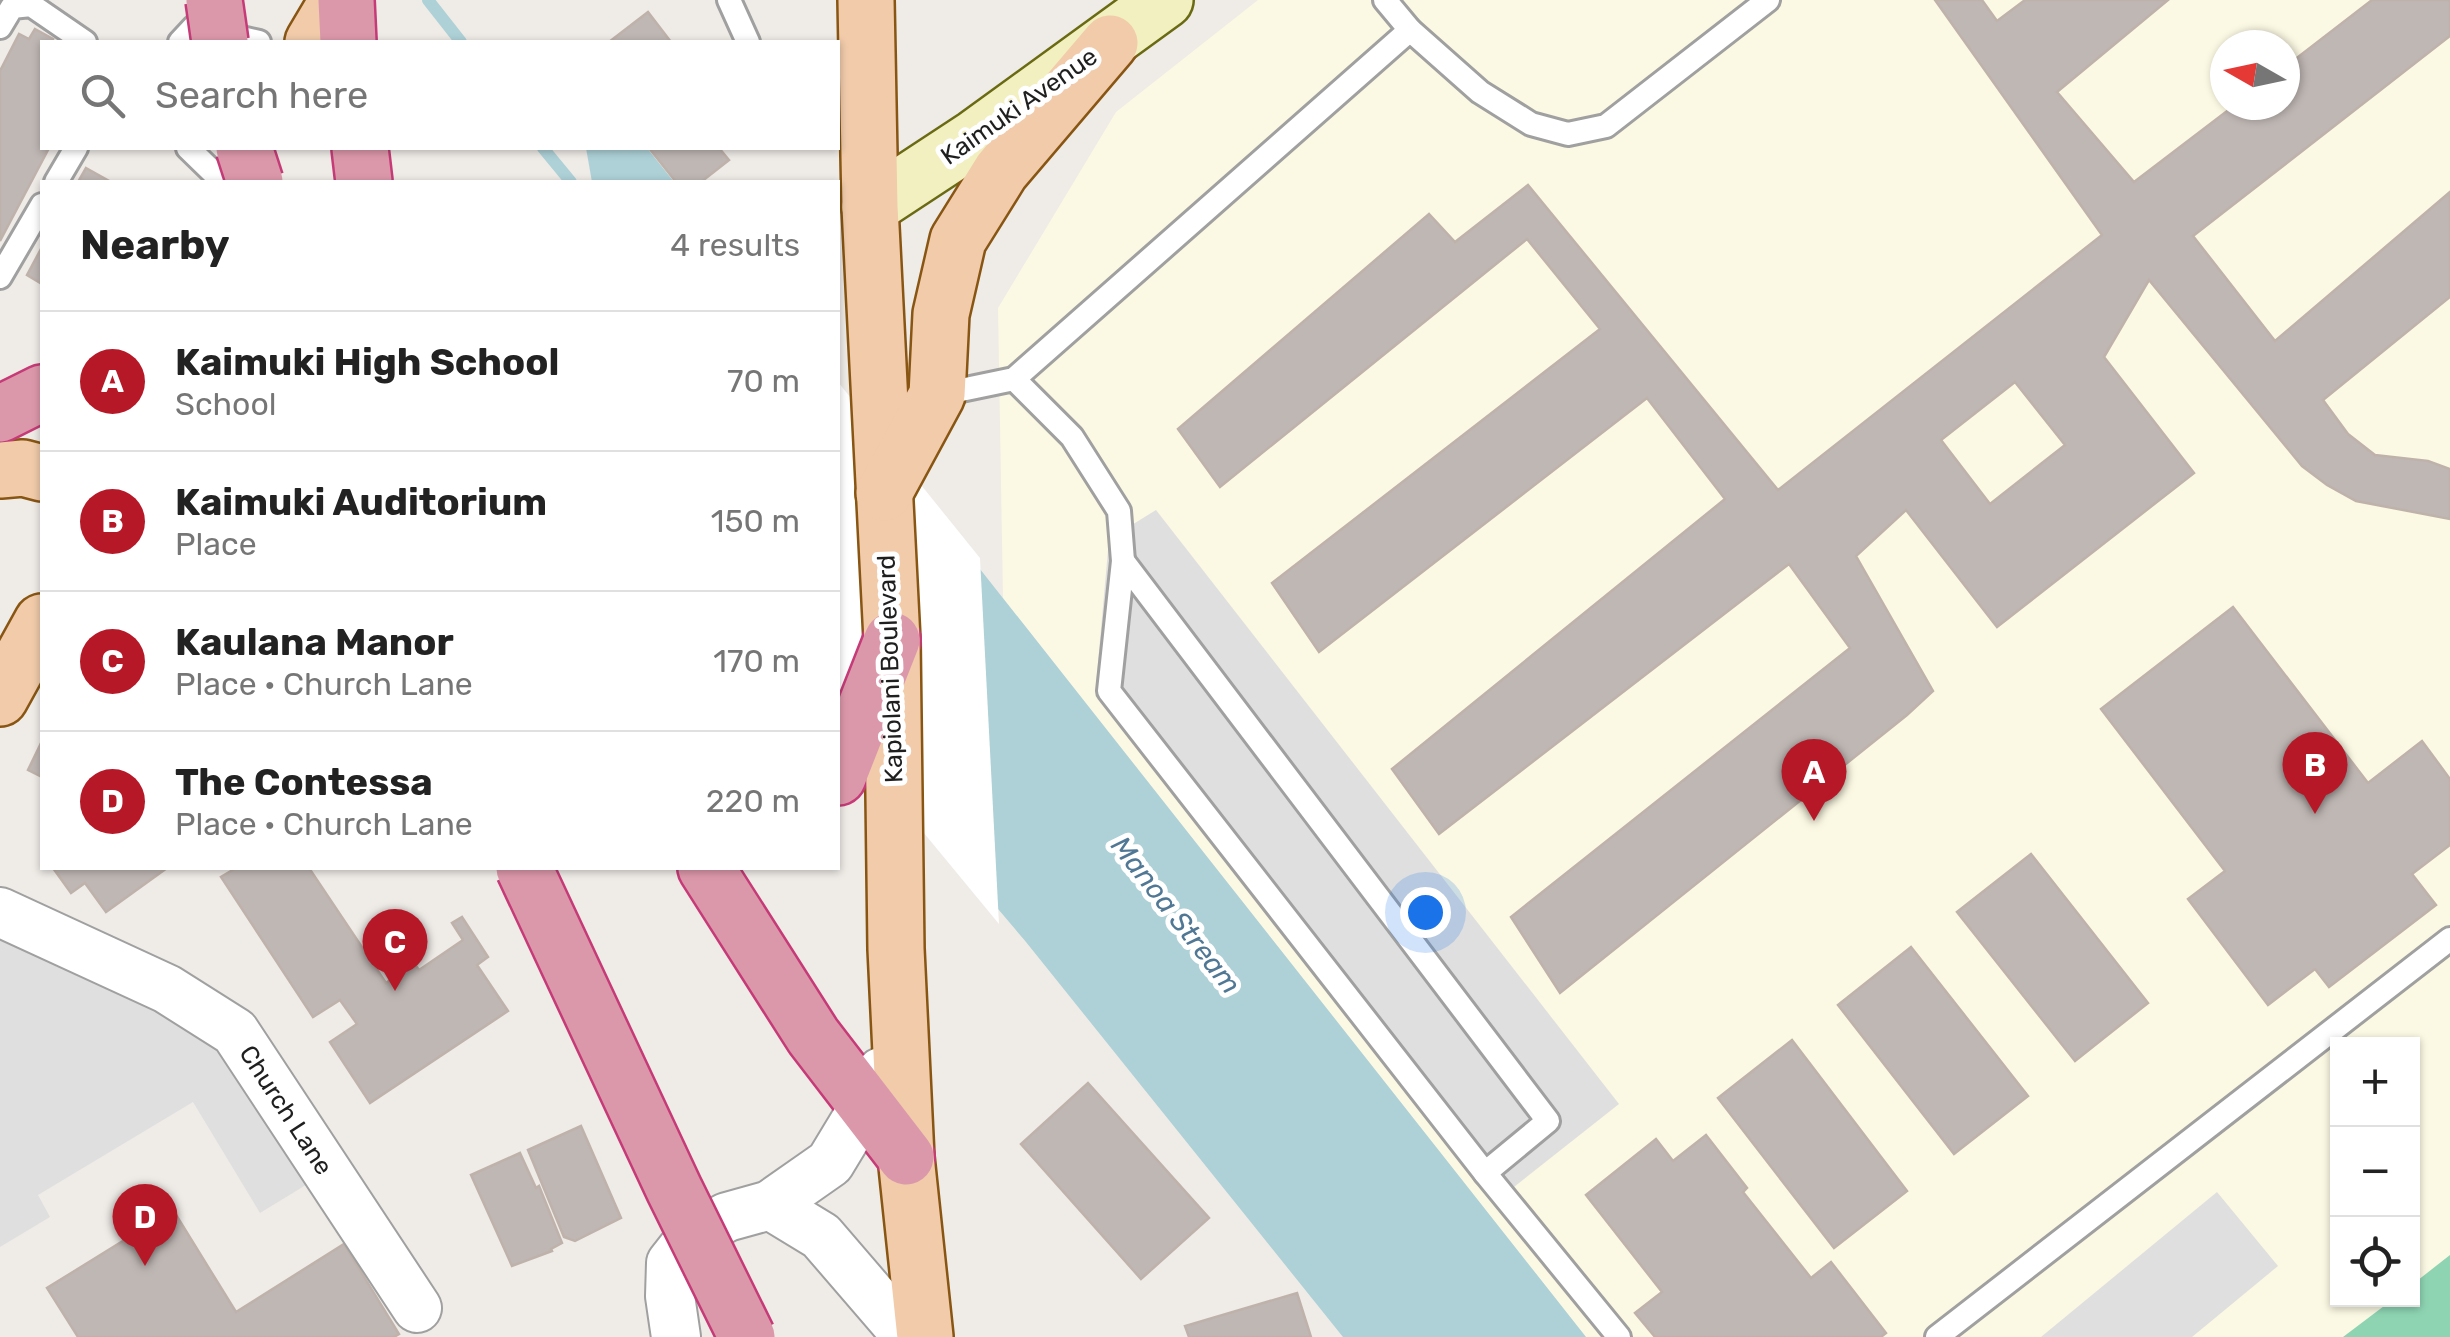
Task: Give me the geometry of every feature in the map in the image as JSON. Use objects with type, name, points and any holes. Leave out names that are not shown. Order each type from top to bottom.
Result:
[{"type":"highway","points":[[342,0],[348,40]]},
{"type":"highway","points":[[248,150],[255,180]]},
{"type":"highway","points":[[360,150],[364,180]]},
{"type":"highway","points":[[0,414],[40,393]]},
{"type":"highway","points":[[845,758],[892,640]]},
{"type":"highway","points":[[525,870],[747,1337]]},
{"type":"highway","points":[[707,870],[813,1036],[906,1157]]},
{"type":"main road","points":[[315,40],[342,0]]},
{"type":"main road","name":"Kapiolani Boulevard","points":[[866,0],[859,86],[888,457],[897,962],[906,1157],[925,1337]]},
{"type":"main road","points":[[888,457],[937,395],[941,314],[958,240],[1001,171],[1110,43]]},
{"type":"main road","points":[[227,180],[247,150]]},
{"type":"main road","points":[[263,180],[271,150]]},
{"type":"main road","points":[[0,470],[40,472]]},
{"type":"main road","points":[[0,698],[40,626]]},
{"type":"street","name":"Kaimuki Avenue","points":[[870,208],[1110,43],[1165,0]]},
{"type":"street","name":"Church Lane","points":[[0,912],[167,988],[235,1032],[417,1308]]},
{"type":"street","points":[[676,1337],[670,1296],[671,1263],[694,1235],[727,1218],[770,1205],[830,1163],[866,1105],[879,1082],[897,962]]},
{"type":"street","points":[[770,1205],[820,1236],[908,1337]]},
{"type":"lane","points":[[729,0],[747,40]]},
{"type":"lane","points":[[1384,0],[1410,30],[1480,92],[1530,124],[1568,134],[1606,126],[1768,0]]},
{"type":"lane","points":[[0,27],[12,7],[32,5],[81,40]]},
{"type":"lane","points":[[202,28],[251,40]]},
{"type":"lane","points":[[937,395],[1014,379],[1410,30]]},
{"type":"lane","points":[[57,180],[75,150]]},
{"type":"lane","points":[[190,150],[224,180]]},
{"type":"lane","points":[[0,277],[40,208]]},
{"type":"lane","points":[[1014,379],[1072,437],[1119,511],[1123,561],[1109,691],[1485,1173],[1619,1337]]},
{"type":"lane","points":[[1123,561],[1548,1121],[1485,1173]]},
{"type":"lane","points":[[1937,1337],[2450,939]]},
{"type":"shaded area","points":[[1258,0],[2450,0],[2450,1337],[1586,1337],[1003,598],[998,308],[1116,112]]},
{"type":"shaded area","points":[[1156,510],[1619,1104],[1495,1202],[1096,685],[1109,539]]},
{"type":"shaded area","points":[[0,924],[228,1048],[314,1180],[260,1213],[193,1102],[38,1195],[50,1217],[0,1247]]},
{"type":"shaded area","points":[[2217,1192],[2278,1266],[2192,1337],[2041,1337]]},
{"type":"green space","points":[[2450,1255],[2450,1337],[2343,1337],[2383,1307],[2420,1307],[2420,1279]]},
{"type":"water","points":[[586,150],[649,150],[672,180],[592,180]]},
{"type":"water","points":[[840,392],[1586,1337],[1343,1337],[1026,942],[840,722]]},
{"type":"pier","points":[[840,384],[980,558],[999,924],[840,731]]},
{"type":"building","points":[[1935,0],[1982,0],[1997,21],[2025,0],[2168,0],[2057,92],[2134,182],[2215,120],[2300,120],[2300,55],[2372,0],[2450,0],[2450,36],[2193,236],[2275,341],[2450,192],[2450,297],[2323,400],[2348,434],[2375,455],[2428,461],[2450,469],[2450,519],[2356,501],[2302,466],[2149,280],[2104,357],[2194,473],[1997,627],[1906,510],[1856,556],[1933,691],[1560,993],[1511,917],[1850,648],[1789,564],[1439,834],[1392,769],[1725,499],[1647,398],[1319,652],[1272,583],[1600,329],[1527,239],[1220,487],[1178,429],[1429,214],[1455,242],[1528,185],[1778,490],[2102,235]],"holes":[[[2015,382],[2065,445],[1990,504],[1941,440]]]},
{"type":"building","points":[[648,12],[669,40],[612,40]]},
{"type":"building","points":[[35,29],[53,39],[40,40],[40,150],[48,150],[0,241],[0,71],[19,34],[29,39]]},
{"type":"building","points":[[651,150],[721,150],[729,160],[704,180],[674,180]]},
{"type":"building","points":[[86,168],[107,180],[79,180]]},
{"type":"building","points":[[40,251],[40,283],[27,275]]},
{"type":"building","points":[[2233,607],[2368,783],[2422,741],[2450,779],[2450,845],[2412,874],[2436,905],[2329,987],[2315,969],[2268,1005],[2188,899],[2225,871],[2101,709]]},
{"type":"building","points":[[40,745],[40,776],[28,770]]},
{"type":"building","points":[[2031,854],[2148,1003],[2075,1061],[1957,912]]},
{"type":"building","points":[[54,870],[164,870],[106,912],[85,883],[71,893]]},
{"type":"building","points":[[233,870],[310,870],[386,983],[414,963],[419,970],[463,940],[452,923],[462,917],[488,957],[477,965],[508,1011],[370,1103],[330,1042],[357,1024],[340,1000],[313,1017],[221,877]]},
{"type":"building","points":[[1911,947],[2028,1096],[1954,1154],[1838,1005]]},
{"type":"building","points":[[1792,1040],[1907,1191],[1834,1248],[1718,1098]]},
{"type":"building","points":[[1088,1083],[1209,1218],[1141,1279],[1021,1144]]},
{"type":"building","points":[[581,1126],[621,1218],[575,1241],[564,1237],[528,1150]]},
{"type":"building","points":[[1706,1135],[1747,1188],[1743,1192],[1811,1278],[1831,1262],[1886,1333],[1881,1337],[1655,1337],[1635,1313],[1662,1292],[1586,1195],[1656,1139],[1673,1161]]},
{"type":"building","points":[[520,1153],[536,1188],[539,1186],[562,1243],[552,1251],[512,1266],[471,1175]]},
{"type":"building","points":[[173,1210],[236,1312],[344,1244],[399,1334],[78,1337],[47,1288]]},
{"type":"building","points":[[1297,1293],[1311,1337],[1189,1337],[1185,1326]]},
{"type":"waterway","name":"Manoa Stream","points":[[428,0],[459,40]]},
{"type":"waterway","name":"Manoa Stream","points":[[545,150],[569,180]]},
{"type":"place","name":"Kaimuki Auditorium","points":[[2315,814]]},
{"type":"place","name":"Kaimuki High School","points":[[1814,821]]},
{"type":"place","name":"Kaulana Manor","points":[[395,991]]},
{"type":"place","name":"The Contessa","points":[[145,1266]]}]
